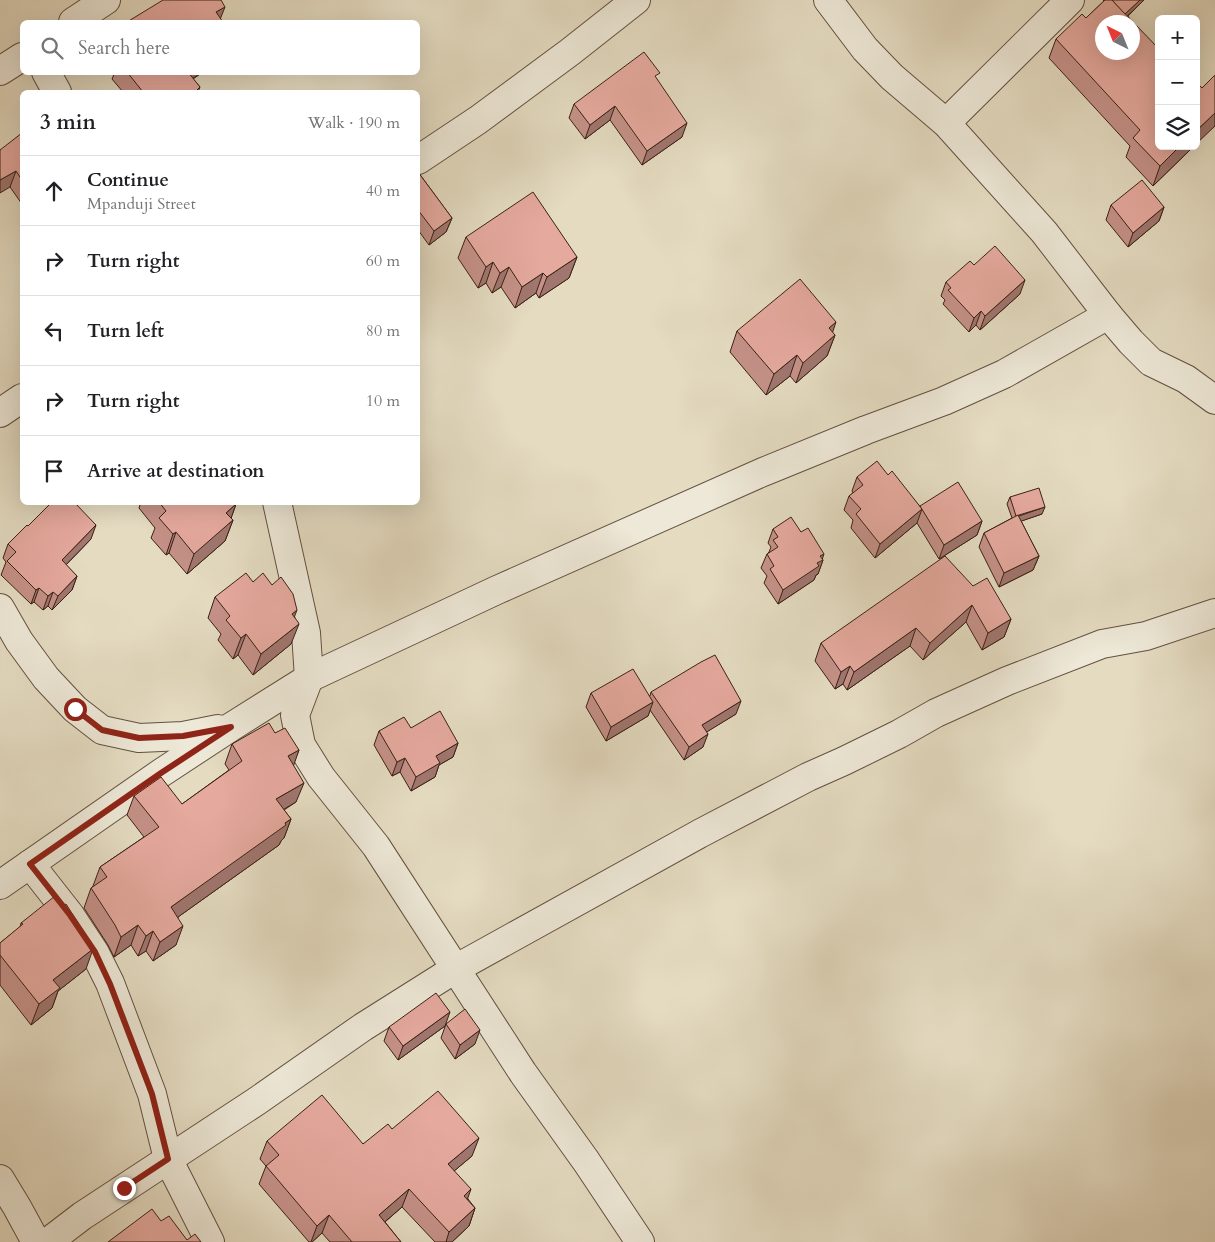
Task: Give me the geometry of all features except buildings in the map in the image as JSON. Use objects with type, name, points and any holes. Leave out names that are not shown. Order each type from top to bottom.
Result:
[{"type":"street","points":[[76,20],[106,0]]},
{"type":"street","points":[[420,159],[478,120],[636,0]]},
{"type":"street","points":[[828,0],[865,49],[892,77],[946,123],[1044,232],[1108,316],[1131,342],[1151,362],[1186,379],[1215,400]]},
{"type":"street","points":[[946,123],[1070,0]]},
{"type":"street","points":[[0,71],[20,57]]},
{"type":"street","points":[[48,75],[56,90]]},
{"type":"street","points":[[0,886],[161,773],[309,678],[497,590],[763,472],[944,401],[1004,374],[1108,316]]},
{"type":"street","points":[[0,413],[20,399]]},
{"type":"street","points":[[278,505],[306,633],[309,678],[295,715],[301,745],[321,777],[376,846],[523,1073],[640,1242]]},
{"type":"street","points":[[0,608],[19,641],[46,678],[75,709],[102,730],[139,738],[183,736],[231,727]]},
{"type":"street","points":[[48,1242],[82,1216],[257,1101],[363,1027],[455,968],[699,834],[808,777],[899,734],[936,713],[1007,681],[1102,644],[1146,636],[1215,613]]},
{"type":"street","points":[[30,864],[75,922],[95,952],[110,984],[152,1094],[168,1159],[210,1242]]},
{"type":"street","points":[[0,1179],[36,1242]]},
{"type":"route","points":[[75,709],[102,730],[139,738],[183,736],[231,727],[30,864],[70,915],[95,952],[110,984],[152,1094],[168,1159],[124,1188]]}]
